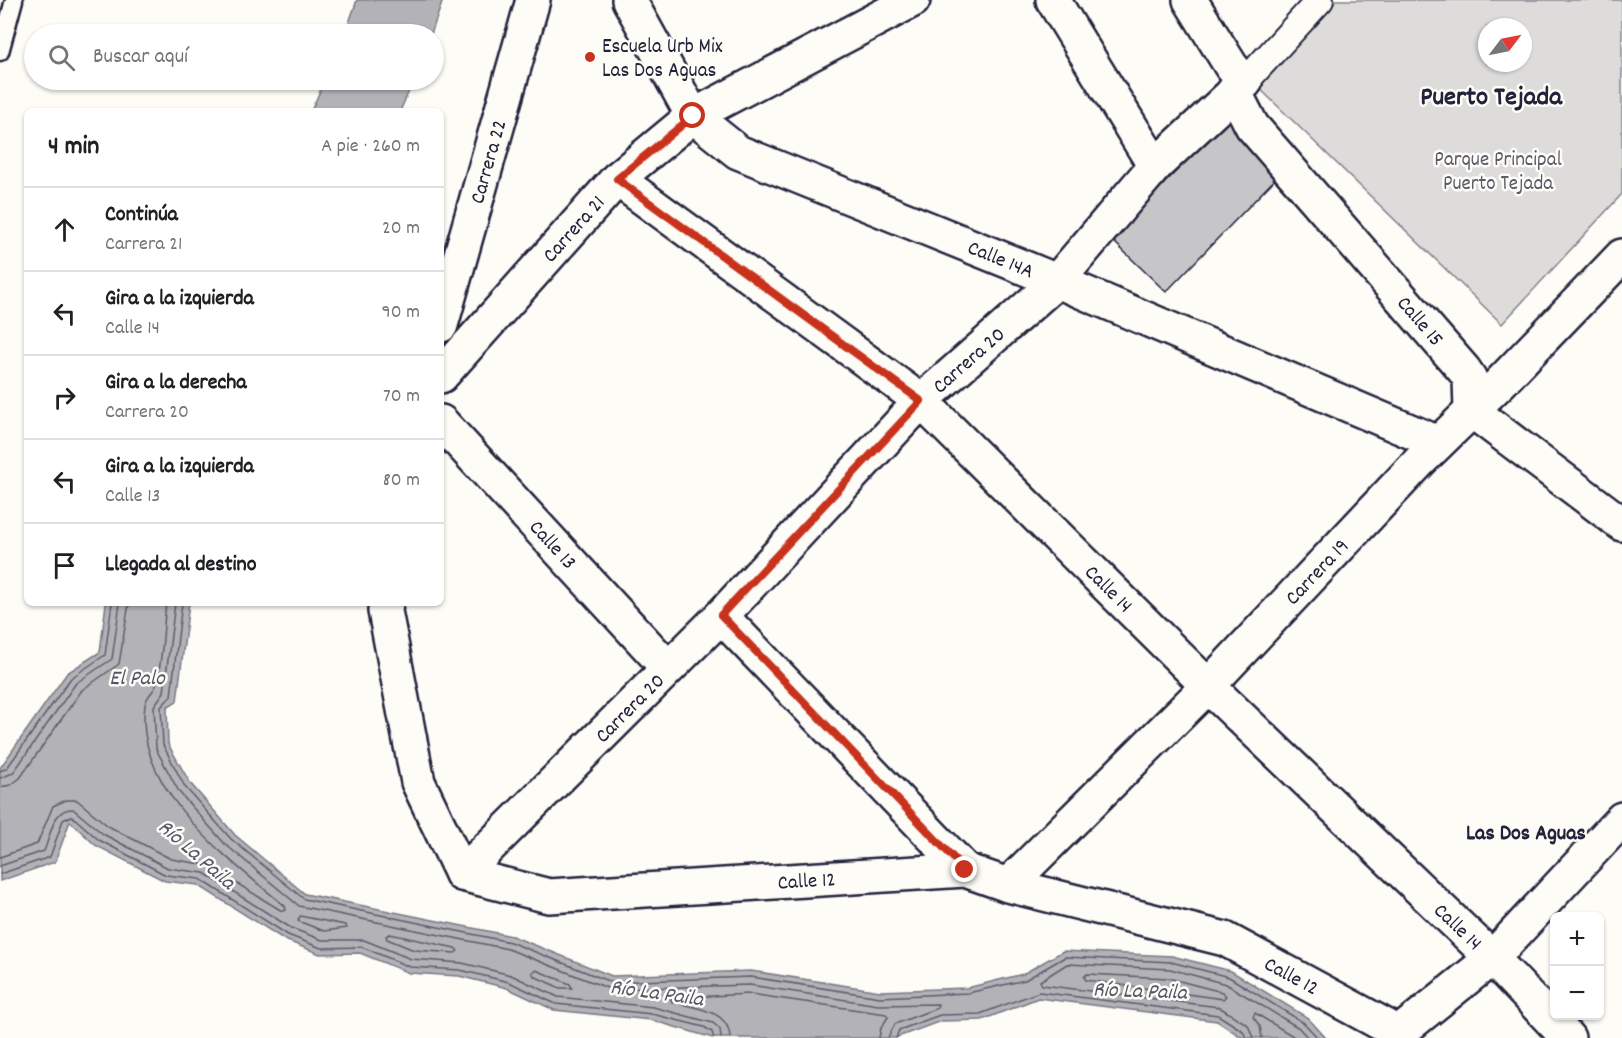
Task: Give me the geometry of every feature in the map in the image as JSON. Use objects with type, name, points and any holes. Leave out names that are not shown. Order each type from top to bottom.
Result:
[{"type":"street","name":"Carrera 22","points":[[444,314],[532,0]]},
{"type":"street","name":"Calle 14A","points":[[629,0],[693,116],[738,152],[1057,281],[1438,443]]},
{"type":"street","name":"Carrera 21","points":[[444,373],[617,179],[693,116],[913,0]]},
{"type":"street","points":[[1053,0],[1155,166]]},
{"type":"street","name":"Calle 15","points":[[1190,0],[1231,66],[1252,126],[1464,370],[1470,379],[1472,410]]},
{"type":"street","name":"Carrera 20","points":[[462,874],[721,615],[921,401],[1057,281],[1155,166],[1239,87],[1320,0]]},
{"type":"street","name":"Calle 14","points":[[617,179],[921,401],[1208,686],[1492,958],[1568,1038]]},
{"type":"street","name":"Carrera 19","points":[[1008,885],[1208,686],[1438,443],[1622,256]]},
{"type":"street","points":[[1472,410],[1622,524]]},
{"type":"street","name":"Calle 13","points":[[444,425],[667,667]]},
{"type":"street","points":[[386,606],[418,782],[462,874]]},
{"type":"street","points":[[721,615],[965,870]]},
{"type":"street","points":[[1400,1035],[1492,958],[1622,819]]},
{"type":"street","name":"Calle 12","points":[[462,874],[549,896],[965,870],[1008,885],[1225,939],[1400,1035]]},
{"type":"lane","points":[[0,52],[14,0]]},
{"type":"green space","name":"Parque Principal Puerto Tejada","points":[[1330,0],[1622,0],[1622,194],[1502,324],[1254,83]]},
{"type":"water","points":[[357,0],[443,0],[435,24],[349,24]]},
{"type":"water","points":[[320,90],[409,90],[401,108],[312,108]]},
{"type":"water","points":[[106,606],[189,606],[177,701],[167,707],[168,744],[190,783],[235,835],[305,894],[512,936],[612,976],[751,971],[880,991],[967,988],[1023,974],[1063,951],[1172,956],[1231,971],[1308,1018],[1326,1038],[1243,1038],[1217,1021],[1038,998],[982,1020],[941,1021],[895,1038],[713,1038],[651,1020],[554,1010],[507,988],[459,976],[409,973],[360,953],[320,954],[285,940],[198,885],[165,881],[95,845],[70,821],[55,862],[0,881],[0,768],[67,673],[100,652]]},
{"type":"building","points":[[1229,116],[1284,170],[1166,292],[1111,239]]},
{"type":"place","name":"Escuela Urb Mix Las Dos Aguas","points":[[590,57]]},
{"type":"district","name":"Puerto Tejada","points":[[1491,95]]},
{"type":"district","name":"Las Dos Aguas","points":[[1526,831]]},
{"type":"route","points":[[693,116],[617,179],[921,401],[721,615],[965,870]]},
{"type":"water label","name":"El Palo","points":[[137,676]]},
{"type":"water label","name":"Río La Paila","points":[[198,853]]},
{"type":"water label","name":"Río La Paila","points":[[1140,989]]},
{"type":"water label","name":"Río La Paila","points":[[657,991]]}]
